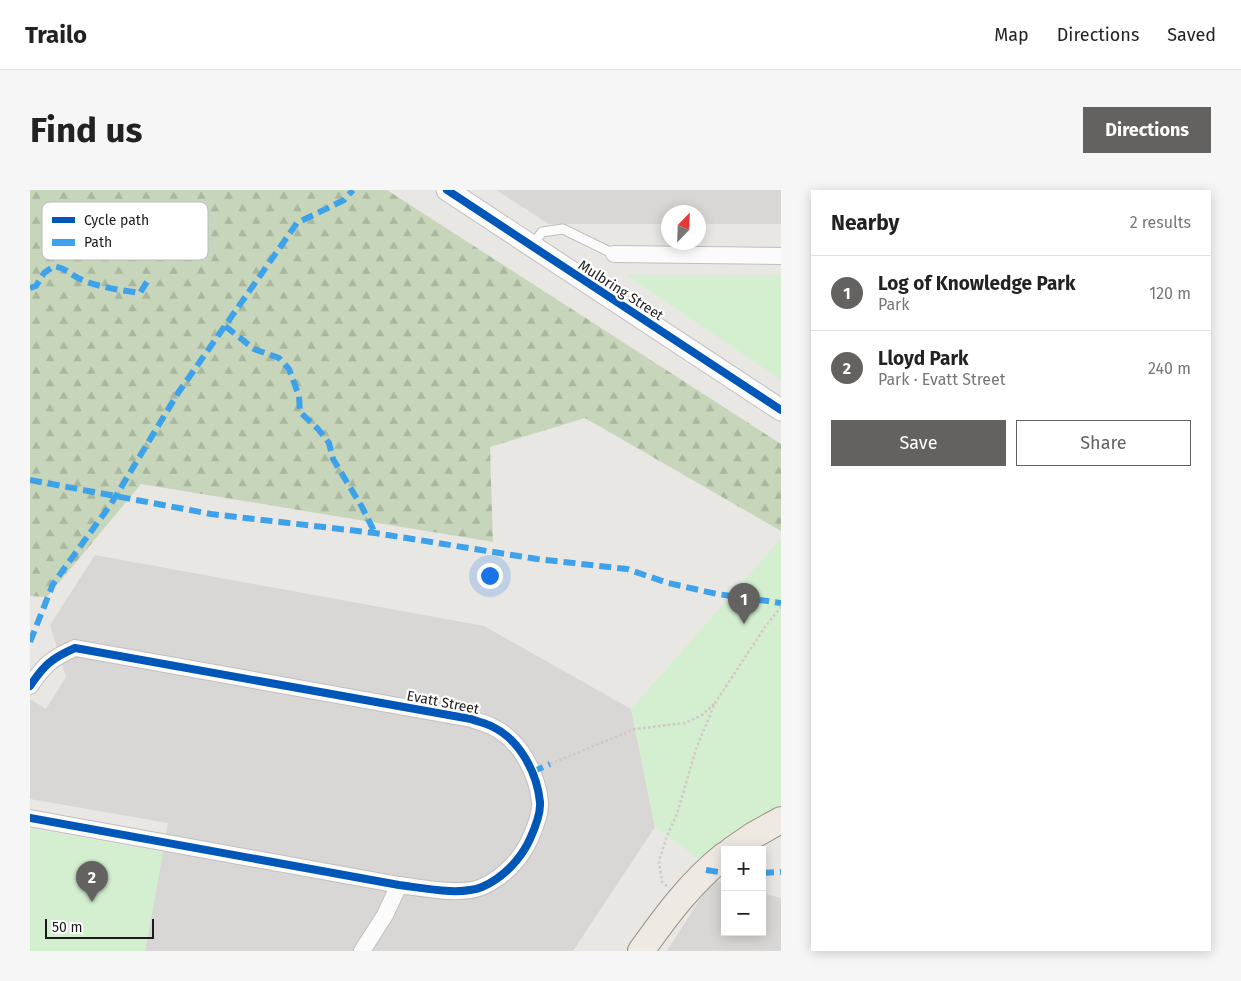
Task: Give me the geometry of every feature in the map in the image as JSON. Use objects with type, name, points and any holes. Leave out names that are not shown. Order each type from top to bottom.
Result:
[{"type":"main road","points":[[738,846],[781,820]]},
{"type":"main road","points":[[641,951],[682,897],[702,874],[721,858]]},
{"type":"street","name":"Mulbring Street","points":[[447,190],[781,410]]},
{"type":"street","points":[[614,254],[781,256]]},
{"type":"street","name":"Evatt Street","points":[[30,686],[40,671],[56,656],[75,648],[471,719],[494,727],[513,742],[528,762],[536,782],[540,804],[536,825],[526,848],[515,863],[482,887],[457,891],[399,886],[30,818]]},
{"type":"street","points":[[362,951],[385,915],[399,886]]},
{"type":"lane","points":[[532,246],[542,232],[563,229],[614,254]]},
{"type":"path","points":[[682,897],[662,882],[659,861],[677,814],[696,749],[715,704],[765,626],[781,608]]},
{"type":"path","points":[[550,764],[635,729],[686,723],[702,715],[715,704]]},
{"type":"shaded area","points":[[496,190],[781,190],[781,224],[706,224],[706,205],[661,205],[661,224],[549,224]]},
{"type":"shaded area","points":[[95,555],[484,626],[631,709],[655,827],[573,951],[145,951],[168,823],[30,799],[30,699],[46,709],[66,677],[50,625]]},
{"type":"shaded area","points":[[712,880],[721,882],[721,936],[766,936],[766,894],[781,898],[781,951],[667,951]]},
{"type":"green space","points":[[30,190],[387,190],[781,444],[781,531],[585,418],[490,447],[493,542],[141,484],[47,597],[30,596]]},
{"type":"green space","points":[[626,275],[781,275],[781,380]]},
{"type":"green space","points":[[781,538],[781,810],[725,846],[721,846],[721,848],[701,861],[655,827],[631,709]]},
{"type":"green space","points":[[30,828],[163,852],[145,951],[30,951]]},
{"type":"marked path","points":[[30,642],[53,584],[111,504],[178,393],[297,223],[344,200],[353,190]]},
{"type":"marked path","points":[[30,288],[36,286],[44,273],[54,266],[92,284],[132,292],[140,293],[148,280]]},
{"type":"marked path","points":[[225,326],[254,349],[279,358],[289,369],[299,396],[300,412],[318,429],[329,443],[333,459],[362,507],[375,533]]},
{"type":"marked path","points":[[30,480],[211,514],[375,533],[537,559],[627,569],[668,583],[717,594],[781,603]]},
{"type":"marked path","points":[[532,772],[550,764]]},
{"type":"marked path","points":[[706,870],[721,872]]},
{"type":"marked path","points":[[766,873],[781,872]]},
{"type":"cycle path","points":[[447,190],[781,410]]},
{"type":"cycle path","points":[[30,686],[49,663],[75,648],[471,719],[503,733],[519,749],[531,769],[540,802],[537,821],[522,854],[497,879],[482,887],[463,891],[399,885],[30,818]]},
{"type":"place","name":"Log of Knowledge Park","points":[[744,624]]},
{"type":"place","name":"Lloyd Park","points":[[92,902]]}]
